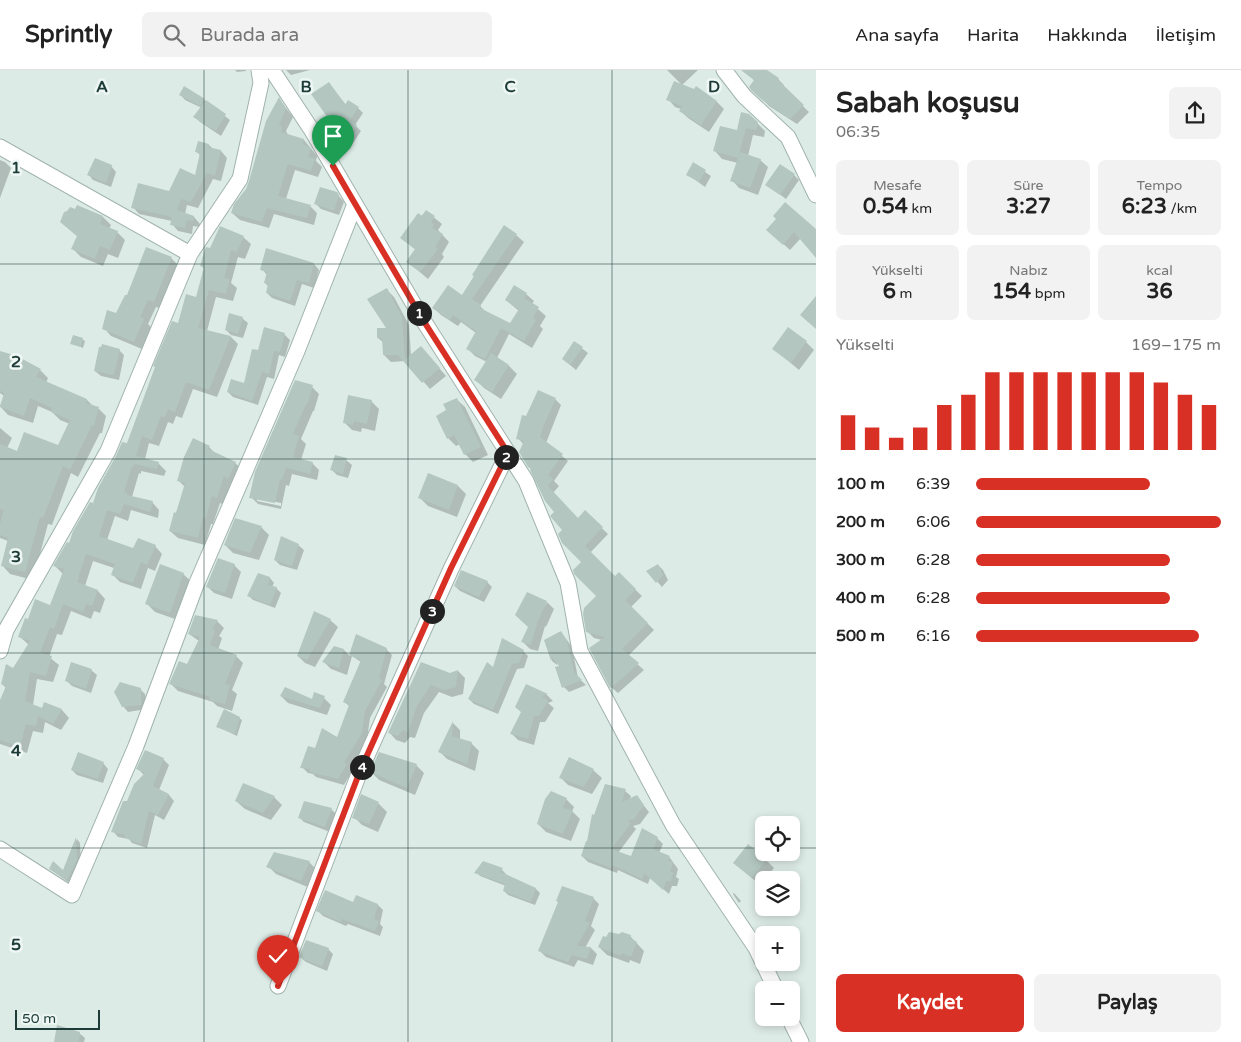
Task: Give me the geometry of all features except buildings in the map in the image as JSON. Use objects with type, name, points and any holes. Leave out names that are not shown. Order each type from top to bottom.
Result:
[{"type":"street","points":[[0,651],[6,630],[108,451],[190,254],[240,179],[261,83],[259,70]]},
{"type":"street","points":[[272,70],[311,129],[423,320],[526,481],[568,583],[580,651],[673,825],[756,948],[772,981]]},
{"type":"street","points":[[724,70],[744,96],[788,137],[816,195]]},
{"type":"street","points":[[0,147],[190,254]]},
{"type":"street","points":[[0,850],[72,896],[136,746],[196,585],[297,350],[355,204]]},
{"type":"street","points":[[278,986],[360,771],[451,568],[508,453]]},
{"type":"street","points":[[793,1026],[801,1042]]},
{"type":"route","points":[[278,986],[360,771],[451,568],[508,453],[423,320],[333,166]]}]
